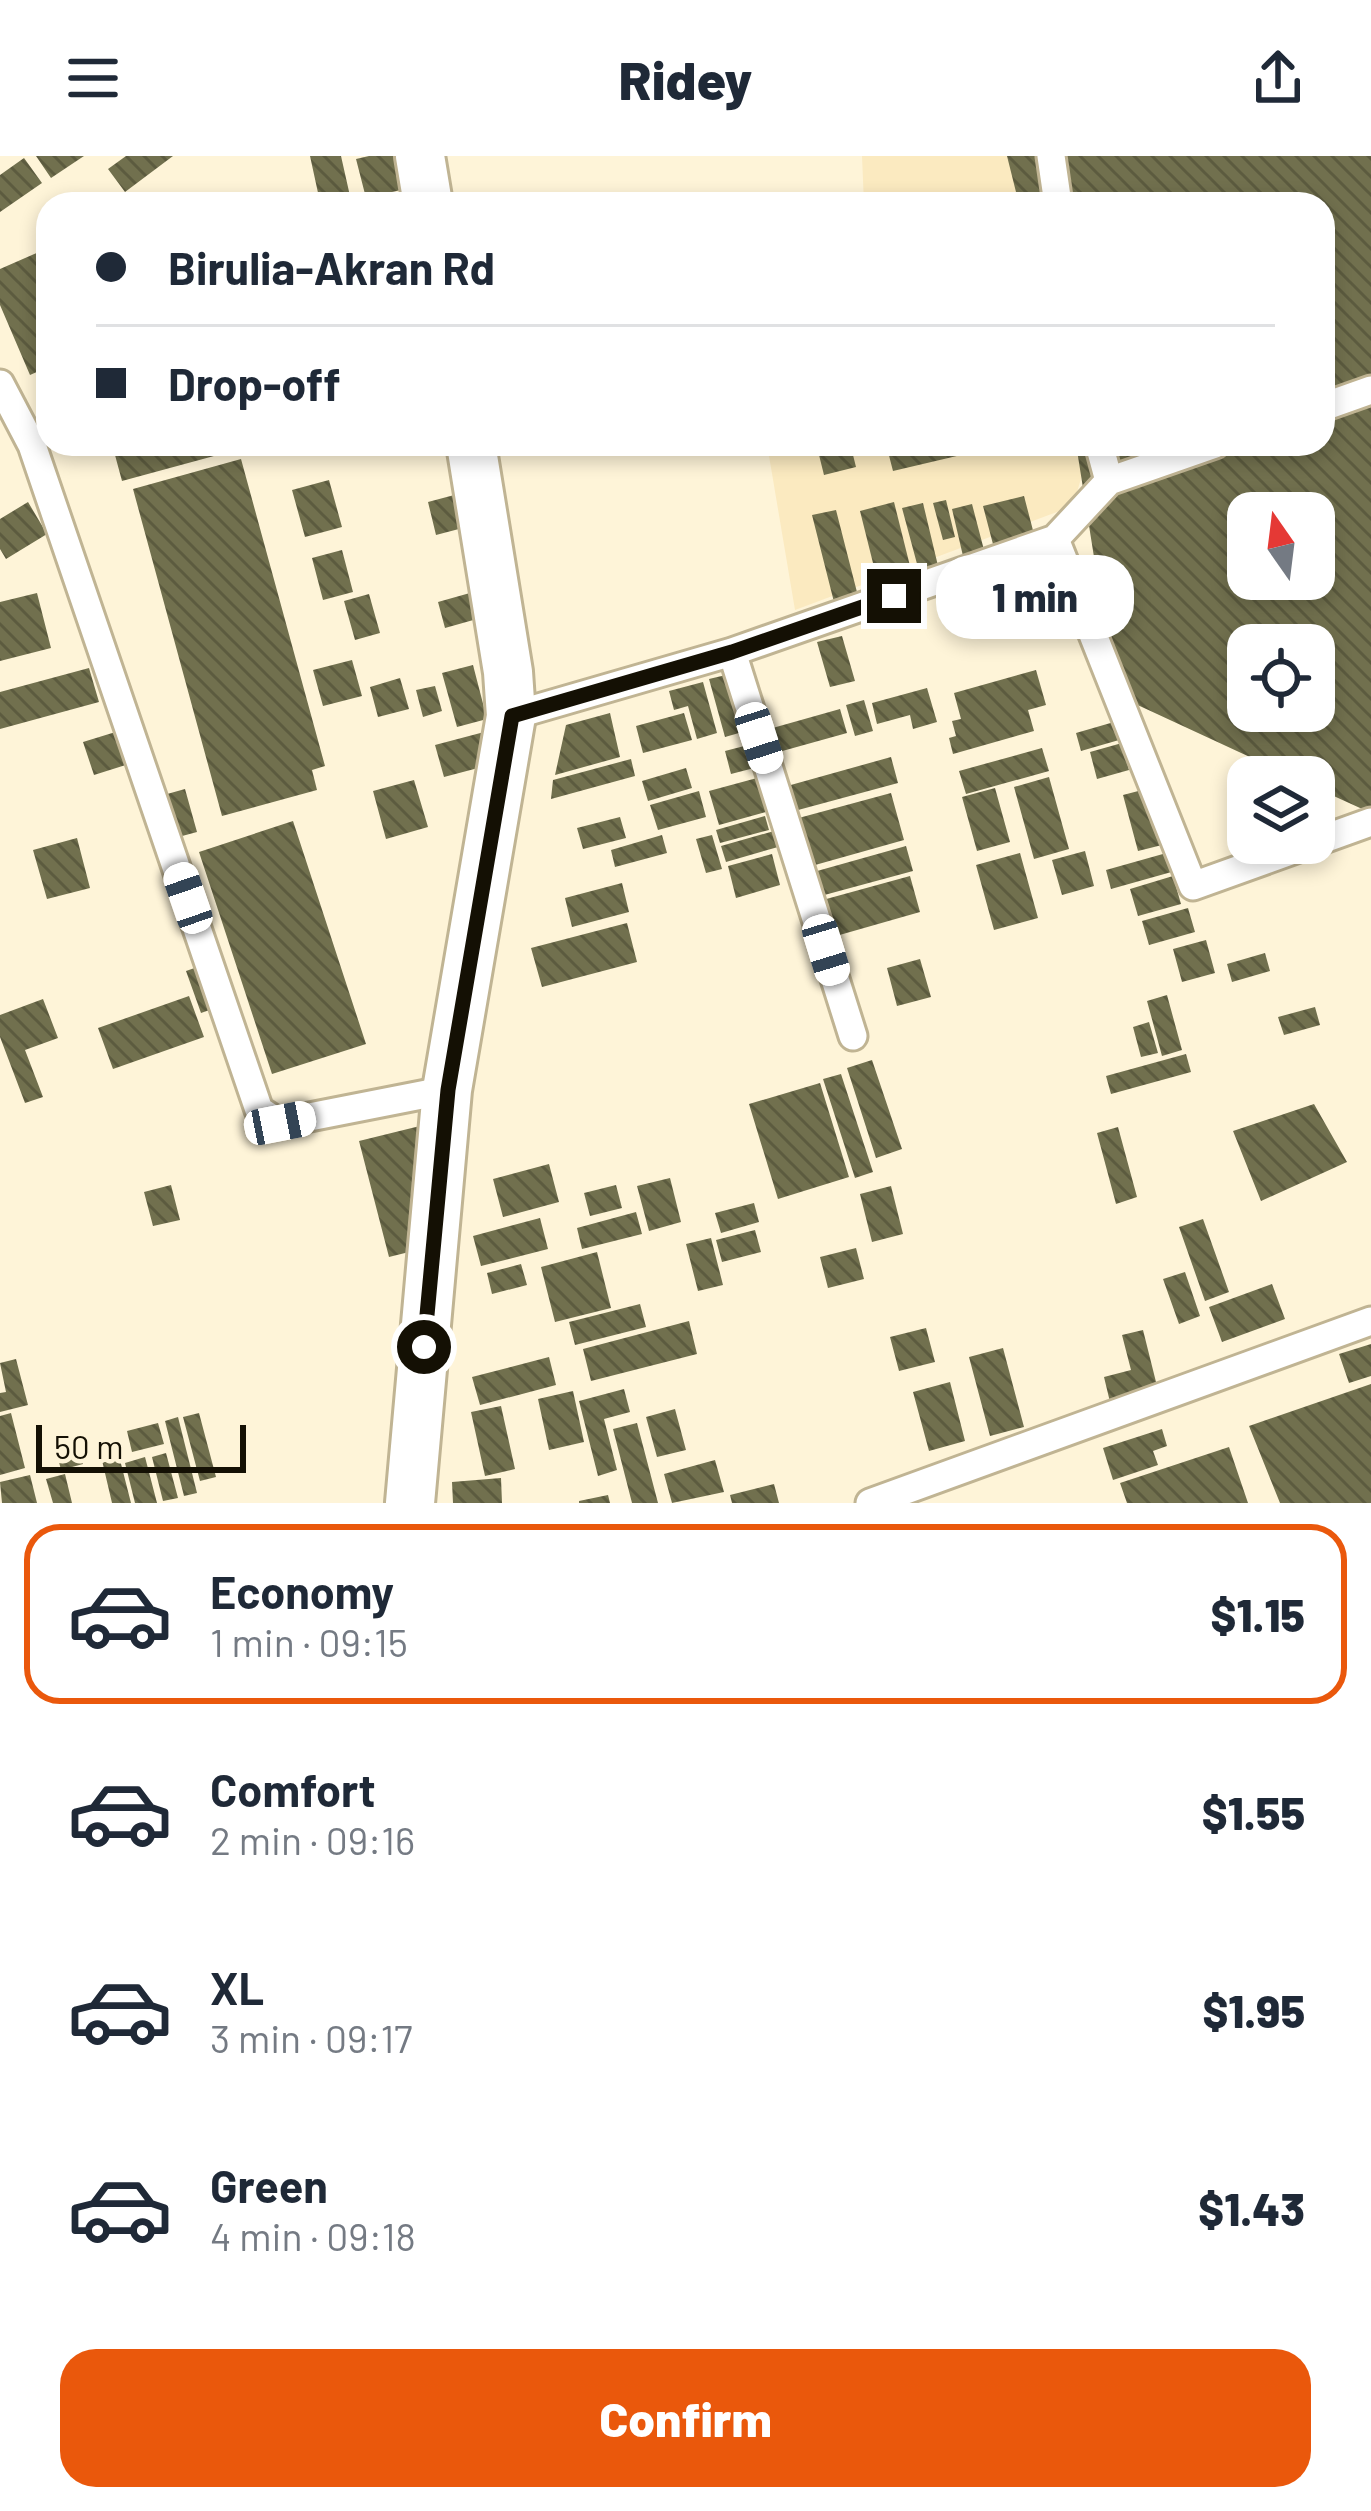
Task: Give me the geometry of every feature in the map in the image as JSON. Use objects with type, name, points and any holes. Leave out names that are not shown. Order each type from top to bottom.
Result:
[{"type":"highway","points":[[419,156],[426,192]]},
{"type":"highway","points":[[410,1503],[448,1090],[512,716],[473,456]]},
{"type":"street","points":[[1051,156],[1056,192]]},
{"type":"street","points":[[0,384],[32,445],[259,1110],[280,1123],[448,1090]]},
{"type":"street","points":[[1335,403],[1371,390]]},
{"type":"street","points":[[1103,456],[1109,481]]},
{"type":"street","points":[[512,716],[732,652],[1055,538],[1109,481],[1181,456]]},
{"type":"street","points":[[1055,538],[1193,886],[1371,822]]},
{"type":"street","points":[[732,652],[853,1036]]},
{"type":"street","points":[[870,1503],[1371,1321]]},
{"type":"shaded area","points":[[862,156],[1371,156],[1335,192],[864,192]]},
{"type":"shaded area","points":[[769,456],[1129,456],[1082,475],[1073,506],[795,610]]},
{"type":"building","points":[[36,156],[84,156],[51,178]]},
{"type":"building","points":[[126,156],[173,156],[125,192],[108,169]]},
{"type":"building","points":[[310,156],[341,156],[349,192],[318,192]]},
{"type":"building","points":[[434,156],[440,181],[392,192],[364,192],[356,159]]},
{"type":"building","points":[[1007,156],[1371,156],[1371,813],[1335,797],[1335,756],[1248,756],[1116,695],[1078,456],[1335,456],[1335,192],[1016,192]]},
{"type":"building","points":[[24,158],[42,183],[0,212],[0,175]]},
{"type":"building","points":[[36,253],[36,372],[30,375],[0,305],[0,269]]},
{"type":"building","points":[[115,456],[214,456],[122,481]]},
{"type":"building","points":[[819,456],[853,456],[856,467],[824,475]]},
{"type":"building","points":[[889,456],[957,456],[893,471]]},
{"type":"building","points":[[241,459],[325,766],[312,770],[317,790],[222,816],[133,489]]},
{"type":"building","points":[[329,480],[342,527],[305,537],[292,490]]},
{"type":"building","points":[[488,486],[497,519],[436,535],[428,502]]},
{"type":"building","points":[[1024,496],[1035,538],[994,548],[983,506]]},
{"type":"building","points":[[946,500],[955,537],[943,540],[933,503]]},
{"type":"building","points":[[28,502],[47,534],[6,559],[0,549],[0,519]]},
{"type":"building","points":[[894,502],[913,578],[879,587],[860,511]]},
{"type":"building","points":[[923,503],[939,570],[920,575],[902,508]]},
{"type":"building","points":[[972,504],[984,550],[963,556],[952,509]]},
{"type":"building","points":[[836,510],[859,600],[835,606],[812,515]]},
{"type":"building","points":[[342,550],[353,592],[323,600],[312,558]]},
{"type":"building","points":[[477,591],[484,617],[445,628],[438,602]]},
{"type":"building","points":[[37,593],[51,648],[0,661],[0,602]]},
{"type":"building","points":[[369,594],[380,633],[355,640],[344,601]]},
{"type":"building","points":[[842,636],[855,681],[830,687],[817,642]]},
{"type":"building","points":[[352,660],[362,696],[323,706],[313,670]]},
{"type":"building","points":[[473,665],[487,719],[457,727],[442,673]]},
{"type":"building","points":[[89,668],[99,702],[0,729],[0,692]]},
{"type":"building","points":[[1036,670],[1046,705],[1028,710],[1034,731],[953,754],[952,721],[961,719],[954,693]]},
{"type":"building","points":[[730,674],[746,731],[725,737],[709,679]]},
{"type":"building","points":[[400,678],[409,709],[378,717],[370,687]]},
{"type":"building","points":[[703,682],[717,733],[697,739],[688,706],[674,710],[669,691]]},
{"type":"building","points":[[435,686],[442,711],[423,717],[416,690]]},
{"type":"building","points":[[927,688],[937,722],[913,729],[910,715],[877,724],[872,703]]},
{"type":"building","points":[[864,700],[873,731],[855,736],[846,705]]},
{"type":"building","points":[[840,709],[847,733],[768,755],[762,731]]},
{"type":"building","points":[[610,713],[620,757],[555,775],[566,725]]},
{"type":"building","points":[[684,713],[692,740],[643,753],[636,726]]},
{"type":"building","points":[[1114,722],[1119,740],[1081,751],[1076,733]]},
{"type":"building","points":[[122,730],[132,763],[94,775],[83,742]]},
{"type":"building","points":[[488,731],[497,763],[444,777],[435,745]]},
{"type":"building","points":[[1122,743],[1129,770],[1097,779],[1090,752]]},
{"type":"building","points":[[752,744],[758,767],[731,774],[725,751]]},
{"type":"building","points":[[1042,748],[1049,771],[966,794],[959,771]]},
{"type":"building","points":[[891,757],[898,783],[787,813],[780,788]]},
{"type":"building","points":[[631,759],[635,776],[551,799],[553,780]]},
{"type":"building","points":[[686,768],[692,788],[648,801],[642,781]]},
{"type":"building","points":[[1049,777],[1069,849],[1034,859],[1014,787]]},
{"type":"building","points":[[757,778],[766,812],[719,825],[709,791]]},
{"type":"building","points":[[414,780],[428,827],[386,839],[373,791]]},
{"type":"building","points":[[995,788],[1010,842],[977,851],[962,797]]},
{"type":"building","points":[[185,789],[197,832],[171,839],[160,796]]},
{"type":"building","points":[[1146,789],[1162,845],[1138,851],[1123,795]]},
{"type":"building","points":[[699,791],[706,817],[658,830],[650,805]]},
{"type":"building","points":[[891,793],[904,840],[808,867],[795,819]]},
{"type":"building","points":[[765,816],[769,830],[720,843],[716,830]]},
{"type":"building","points":[[620,817],[626,838],[583,849],[577,828]]},
{"type":"building","points":[[293,821],[366,1044],[272,1074],[199,852]]},
{"type":"building","points":[[774,831],[778,847],[726,862],[721,846]]},
{"type":"building","points":[[662,835],[667,853],[615,867],[611,850]]},
{"type":"building","points":[[712,835],[722,869],[706,873],[696,839]]},
{"type":"building","points":[[77,838],[90,888],[47,899],[33,850]]},
{"type":"building","points":[[906,846],[913,871],[817,897],[810,873]]},
{"type":"building","points":[[1085,851],[1094,886],[1062,895],[1052,860]]},
{"type":"building","points":[[1170,852],[1175,871],[1111,889],[1106,870]]},
{"type":"building","points":[[1020,853],[1038,918],[994,930],[976,865]]},
{"type":"building","points":[[772,854],[780,885],[736,898],[728,866]]},
{"type":"building","points":[[910,876],[920,912],[829,938],[819,901]]},
{"type":"building","points":[[1173,876],[1181,904],[1138,916],[1130,889]]},
{"type":"building","points":[[622,883],[629,912],[572,927],[565,898]]},
{"type":"building","points":[[1188,908],[1195,932],[1149,945],[1142,921]]},
{"type":"building","points":[[627,923],[637,962],[542,987],[531,948]]},
{"type":"building","points":[[1206,940],[1215,973],[1182,982],[1173,949]]},
{"type":"building","points":[[1265,953],[1270,971],[1232,982],[1227,964]]},
{"type":"building","points":[[920,959],[931,997],[897,1006],[887,968]]},
{"type":"building","points":[[206,964],[221,1006],[201,1013],[186,971]]},
{"type":"building","points":[[1167,995],[1182,1050],[1162,1056],[1147,1001]]},
{"type":"building","points":[[189,996],[204,1037],[113,1069],[98,1028]]},
{"type":"building","points":[[43,999],[58,1038],[25,1050],[43,1097],[25,1103],[0,1037],[0,1015]]},
{"type":"building","points":[[1315,1007],[1320,1025],[1284,1035],[1278,1017]]},
{"type":"building","points":[[1149,1022],[1158,1053],[1141,1057],[1133,1027]]},
{"type":"building","points":[[1186,1054],[1191,1072],[1111,1094],[1106,1076]]},
{"type":"building","points":[[872,1060],[902,1149],[876,1158],[847,1068]]},
{"type":"building","points":[[841,1074],[873,1172],[855,1178],[823,1079]]},
{"type":"building","points":[[820,1083],[849,1177],[778,1199],[749,1104]]},
{"type":"building","points":[[1314,1104],[1347,1162],[1261,1201],[1233,1131]]},
{"type":"building","points":[[424,1125],[453,1241],[389,1257],[359,1141]]},
{"type":"building","points":[[1118,1127],[1137,1197],[1116,1204],[1097,1133]]},
{"type":"building","points":[[549,1164],[559,1202],[503,1217],[493,1179]]},
{"type":"building","points":[[670,1178],[681,1222],[649,1231],[637,1186]]},
{"type":"building","points":[[171,1185],[180,1220],[153,1226],[144,1192]]},
{"type":"building","points":[[616,1185],[622,1208],[590,1216],[584,1193]]},
{"type":"building","points":[[891,1186],[903,1234],[872,1242],[860,1194]]},
{"type":"building","points":[[754,1203],[759,1222],[721,1233],[715,1213]]},
{"type":"building","points":[[636,1212],[642,1234],[582,1249],[577,1228]]},
{"type":"building","points":[[540,1218],[548,1249],[481,1266],[473,1236]]},
{"type":"building","points":[[1203,1219],[1229,1292],[1205,1301],[1179,1227]]},
{"type":"building","points":[[755,1230],[761,1252],[722,1262],[716,1240]]},
{"type":"building","points":[[711,1238],[723,1285],[698,1291],[686,1244]]},
{"type":"building","points":[[856,1248],[864,1279],[828,1288],[820,1257]]},
{"type":"building","points":[[597,1252],[611,1308],[555,1322],[541,1267]]},
{"type":"building","points":[[521,1264],[527,1285],[492,1294],[487,1273]]},
{"type":"building","points":[[1185,1272],[1200,1316],[1179,1324],[1163,1279]]},
{"type":"building","points":[[1272,1284],[1285,1319],[1222,1342],[1209,1307]]},
{"type":"building","points":[[640,1304],[646,1327],[575,1345],[569,1322]]},
{"type":"building","points":[[689,1321],[697,1354],[591,1381],[583,1349]]},
{"type":"building","points":[[926,1328],[935,1362],[899,1371],[890,1337]]},
{"type":"building","points":[[1143,1330],[1158,1390],[1110,1402],[1104,1377],[1131,1370],[1122,1335]]},
{"type":"building","points":[[1371,1344],[1371,1376],[1349,1383],[1339,1354]]},
{"type":"building","points":[[1003,1348],[1024,1427],[990,1436],[969,1357]]},
{"type":"building","points":[[549,1357],[556,1385],[480,1405],[472,1377]]},
{"type":"building","points":[[16,1359],[28,1405],[0,1412],[0,1393],[6,1392],[0,1363]]},
{"type":"building","points":[[950,1382],[965,1441],[929,1451],[913,1392]]},
{"type":"building","points":[[1371,1384],[1371,1503],[1280,1503],[1249,1426]]},
{"type":"building","points":[[624,1389],[630,1412],[604,1419],[617,1470],[598,1476],[579,1401]]},
{"type":"building","points":[[573,1391],[584,1442],[549,1450],[538,1399]]},
{"type":"building","points":[[501,1406],[515,1469],[485,1476],[471,1412]]},
{"type":"building","points":[[675,1409],[686,1450],[657,1457],[646,1417]]},
{"type":"building","points":[[11,1413],[25,1468],[0,1475],[0,1416]]},
{"type":"building","points":[[199,1413],[216,1477],[200,1481],[183,1417]]},
{"type":"building","points":[[178,1417],[197,1493],[184,1496],[165,1421]]},
{"type":"building","points":[[158,1423],[164,1444],[132,1452],[127,1431]]},
{"type":"building","points":[[637,1423],[658,1503],[632,1503],[613,1429]]},
{"type":"building","points":[[1162,1429],[1167,1446],[1153,1451],[1158,1465],[1113,1480],[1103,1448]]},
{"type":"building","points":[[78,1444],[83,1464],[61,1470],[56,1450]]},
{"type":"building","points":[[1229,1447],[1248,1503],[1127,1503],[1120,1483]]},
{"type":"building","points":[[118,1452],[131,1503],[112,1503],[101,1456]]},
{"type":"building","points":[[166,1453],[178,1498],[163,1501],[152,1457]]},
{"type":"building","points":[[145,1457],[157,1503],[135,1503],[125,1463]]},
{"type":"building","points":[[715,1460],[724,1492],[672,1503],[664,1474]]},
{"type":"building","points":[[65,1474],[72,1503],[53,1503],[46,1479]]},
{"type":"building","points":[[30,1475],[37,1503],[2,1503],[0,1482]]},
{"type":"building","points":[[501,1478],[502,1503],[453,1503],[452,1482]]},
{"type":"building","points":[[774,1484],[779,1503],[732,1503],[730,1495]]},
{"type":"building","points":[[608,1495],[610,1503],[579,1503],[579,1501]]},
{"type":"route","points":[[424,1347],[448,1090],[512,716],[732,652],[894,596]]}]
